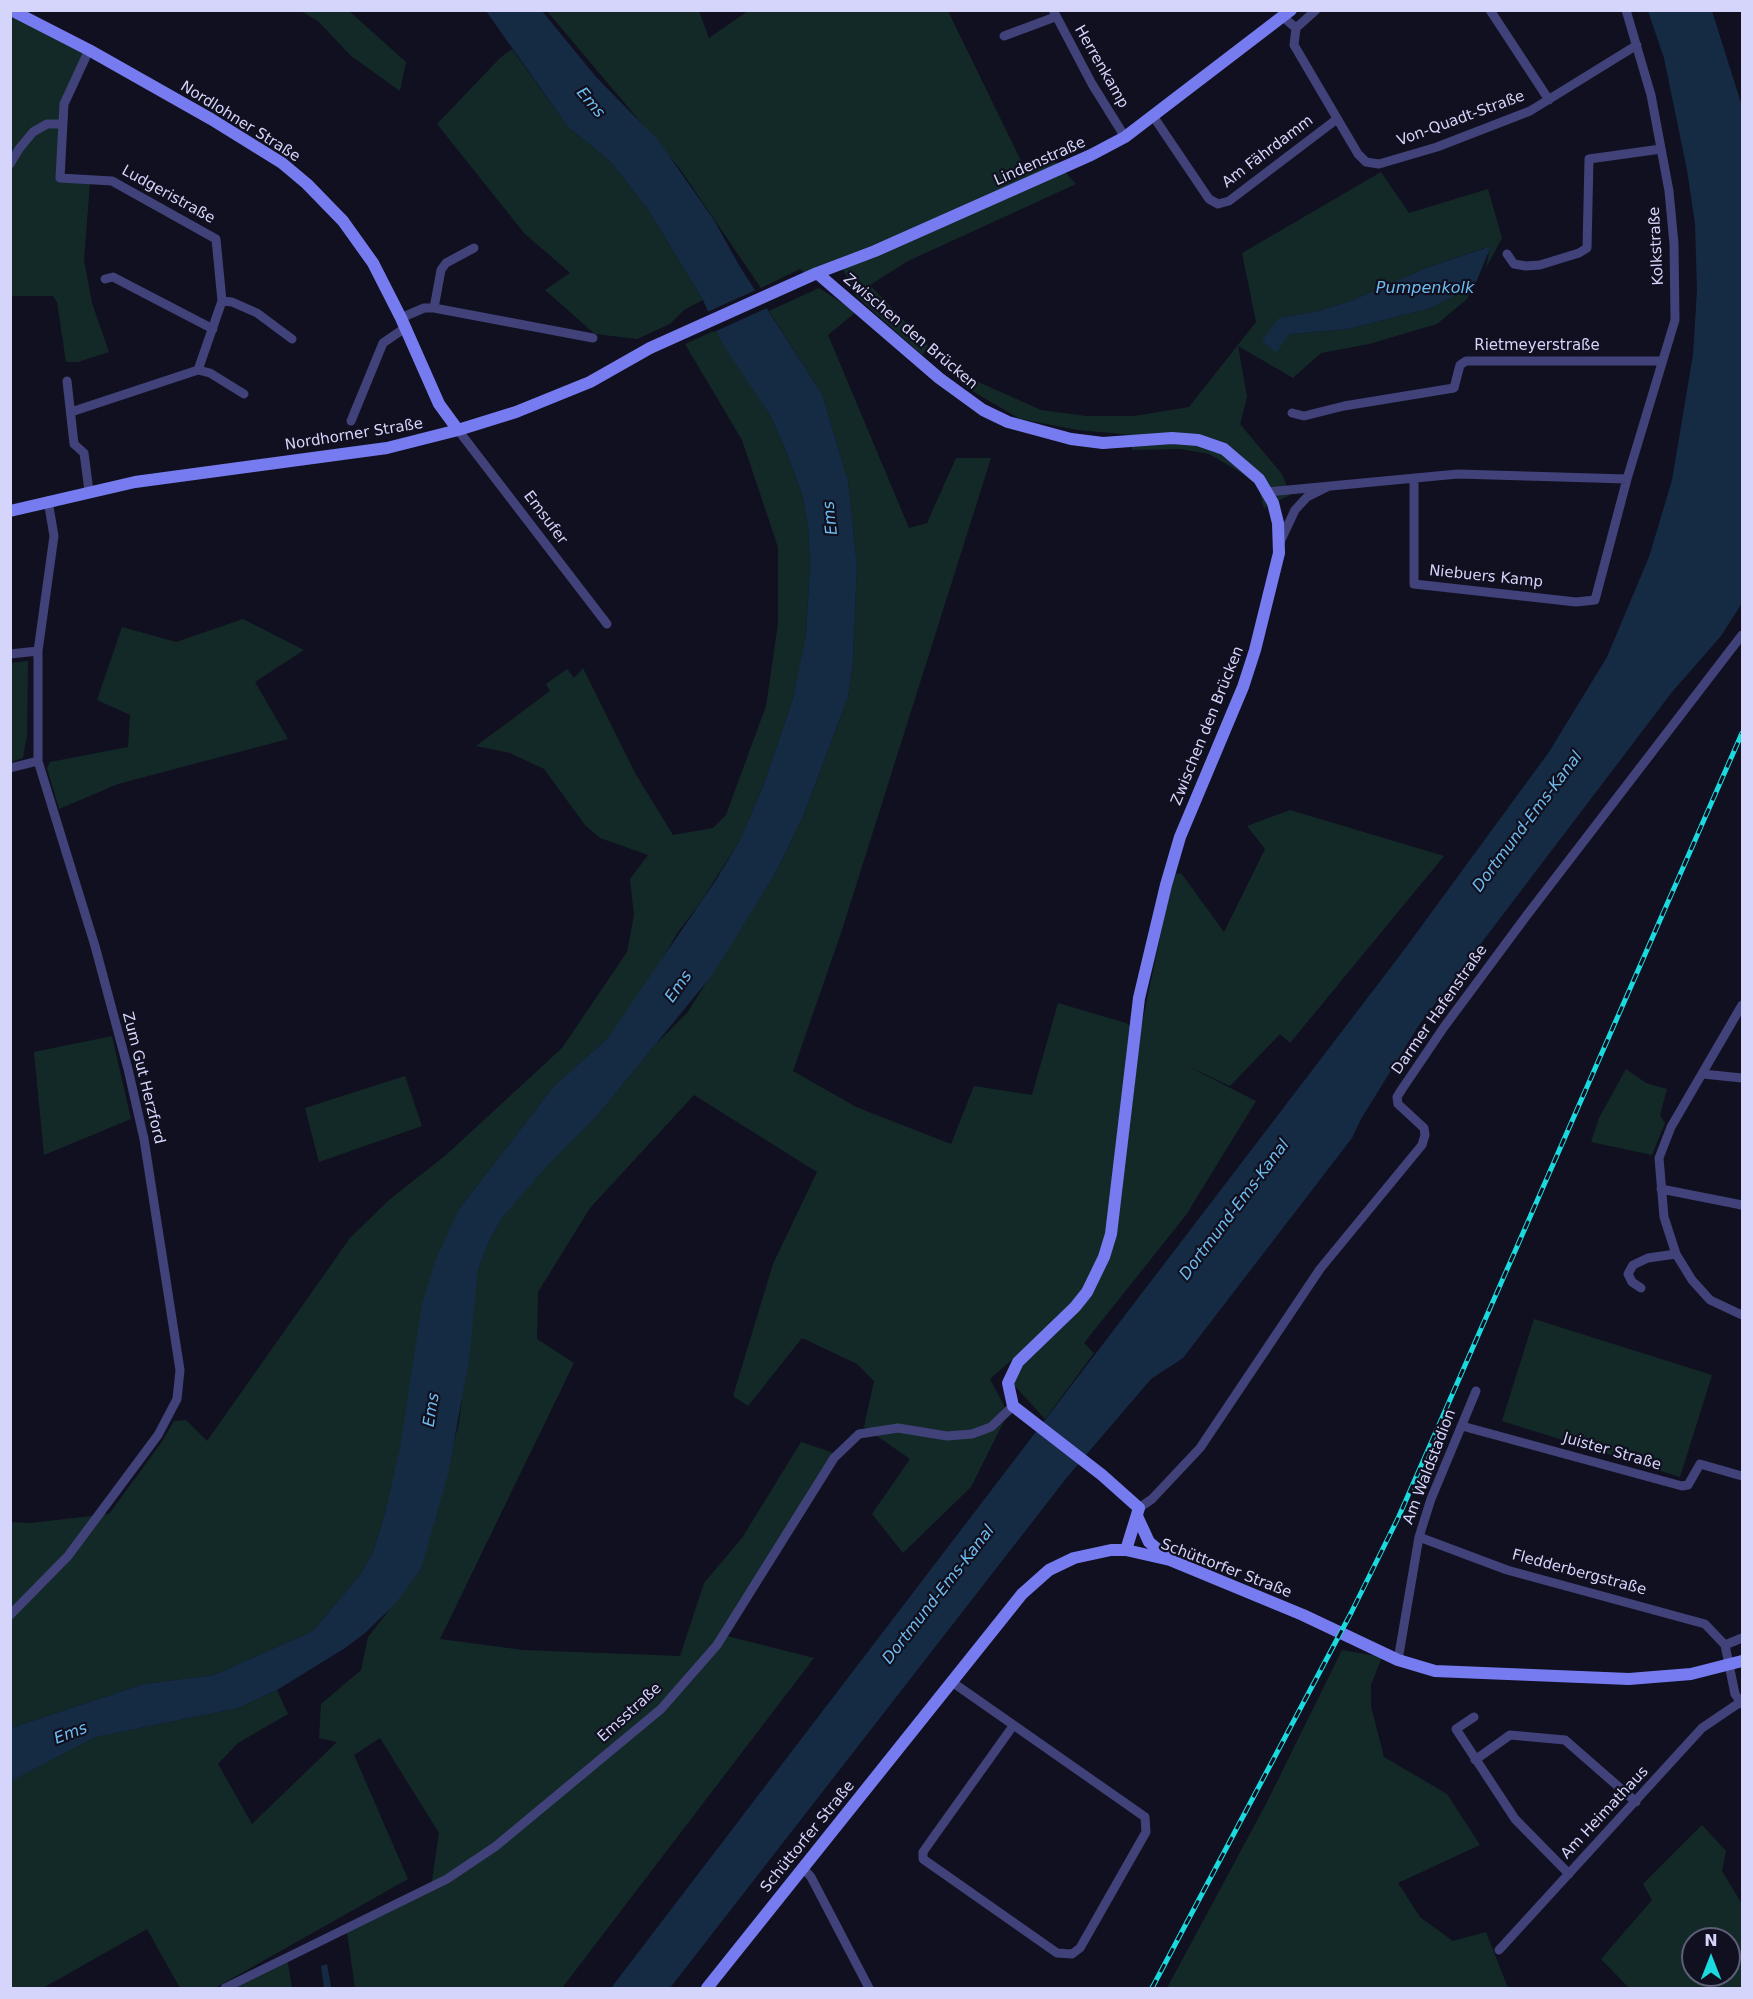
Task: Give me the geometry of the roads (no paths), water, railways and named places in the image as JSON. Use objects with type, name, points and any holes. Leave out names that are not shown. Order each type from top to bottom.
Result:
[{"type":"main road","name":"Nordlohner Straße","points":[[10,10],[89,50],[260,149],[307,184],[359,242],[381,277],[439,404],[458,430]]},
{"type":"main road","name":"Lindenstraße","points":[[784,289],[1016,190],[1125,137],[1287,14]]},
{"type":"main road","name":"Zwischen den Brücken","points":[[817,273],[963,397],[1008,422],[1071,439],[1103,443],[1172,438],[1198,440],[1224,449],[1252,472],[1267,492],[1278,523],[1280,542],[1255,650],[1239,696],[1180,837],[1166,885],[1140,998],[1111,1234],[1104,1257],[1091,1284],[1075,1307],[1018,1362],[1011,1373],[1008,1392],[1013,1406]]},
{"type":"main road","name":"Nordhorner Straße","points":[[10,511],[89,491],[185,474],[387,448],[458,430],[516,412],[590,382],[680,334],[784,289]]},
{"type":"main road","points":[[1013,1406],[1102,1475],[1138,1512],[1149,1542],[1170,1560]]},
{"type":"main road","points":[[1126,1550],[1138,1512]]},
{"type":"main road","name":"Schüttorfer Straße","points":[[707,1989],[1022,1594],[1049,1570],[1074,1558],[1112,1550],[1126,1550],[1170,1560],[1303,1615],[1398,1660],[1452,1673],[1629,1679],[1691,1674],[1743,1661]]},
{"type":"street","points":[[1296,28],[1316,10]]},
{"type":"street","points":[[1490,10],[1549,100]]},
{"type":"street","name":"Kolkstraße","points":[[1589,602],[1598,595],[1627,479],[1675,320],[1672,223],[1661,149],[1651,95],[1626,10]]},
{"type":"street","points":[[1004,36],[1054,14]]},
{"type":"street","name":"Herrenkamp","points":[[1054,14],[1092,84],[1125,137]]},
{"type":"street","name":"Lindenstraße","points":[[1287,14],[1296,28]]},
{"type":"street","name":"Von-Quadt-Straße","points":[[1296,28],[1294,45],[1358,154],[1366,162],[1378,164],[1495,126],[1549,100],[1637,45]]},
{"type":"street","points":[[10,164],[18,149],[33,132],[47,124],[61,124],[64,104],[89,50]]},
{"type":"street","name":"Am Fährdamm","points":[[1153,116],[1209,199],[1218,204],[1228,201],[1337,119]]},
{"type":"street","name":"Ludgeristraße","points":[[61,124],[60,178],[112,181],[216,238],[222,301],[198,370]]},
{"type":"street","points":[[1507,254],[1514,264],[1526,266],[1550,262],[1587,248],[1589,159],[1661,149]]},
{"type":"street","points":[[434,308],[441,270],[446,263],[474,248]]},
{"type":"street","points":[[105,279],[113,277],[213,329]]},
{"type":"street","points":[[222,301],[232,302],[257,313],[292,339]]},
{"type":"street","points":[[351,421],[382,343],[403,323],[434,308],[593,338]]},
{"type":"street","name":"Rietmeyerstraße","points":[[1292,413],[1304,416],[1344,406],[1454,388],[1458,369],[1466,361],[1661,361]]},
{"type":"street","points":[[71,412],[198,370],[210,373],[244,394]]},
{"type":"street","points":[[67,381],[74,444],[84,453],[89,491]]},
{"type":"street","name":"Emsufer","points":[[458,430],[607,624]]},
{"type":"street","points":[[1267,492],[1458,474],[1627,479]]},
{"type":"street","name":"Niebuers Kamp","points":[[1414,477],[1414,584],[1589,602]]},
{"type":"street","points":[[1280,542],[1295,510],[1307,497],[1333,484]]},
{"type":"street","name":"Zum Gut Herzford","points":[[10,1615],[68,1556],[158,1435],[177,1399],[180,1370],[144,1139],[128,1069],[95,946],[38,761],[38,651],[54,536],[48,501]]},
{"type":"street","name":"Darmer Hafenstraße","points":[[1138,1512],[1200,1448],[1320,1269],[1422,1144],[1425,1135],[1424,1128],[1398,1104],[1397,1097],[1402,1089],[1444,1027],[1527,915],[1743,635]]},
{"type":"street","points":[[10,654],[38,651]]},
{"type":"street","points":[[10,768],[38,761]]},
{"type":"street","points":[[1743,1005],[1671,1127],[1659,1158],[1664,1217],[1676,1254],[1692,1280],[1710,1300],[1743,1315]]},
{"type":"street","points":[[1703,1074],[1743,1078]]},
{"type":"street","points":[[1661,1189],[1743,1205]]},
{"type":"street","points":[[1641,1288],[1632,1282],[1628,1274],[1633,1265],[1648,1258],[1676,1254]]},
{"type":"street","name":"Am Waldstadion","points":[[1398,1660],[1419,1537],[1431,1499],[1476,1391]]},
{"type":"street","name":"Emsstraße","points":[[225,1989],[447,1879],[496,1846],[661,1709],[717,1645],[834,1458],[860,1434],[898,1428],[948,1436],[972,1434],[992,1426],[1013,1406]]},
{"type":"street","name":"Juister Straße","points":[[1462,1426],[1682,1486],[1689,1485],[1700,1464],[1706,1463],[1743,1476]]},
{"type":"street","name":"Fledderbergstraße","points":[[1419,1537],[1557,1585],[1706,1624],[1725,1645]]},
{"type":"street","points":[[1741,1704],[1735,1694],[1725,1645],[1743,1638]]},
{"type":"street","points":[[952,1682],[1138,1810],[1147,1822],[1146,1832],[1080,1948],[1072,1954],[1057,1953],[923,1859],[923,1852],[1013,1726]]},
{"type":"street","name":"Am Heimathaus","points":[[1499,1950],[1702,1728],[1741,1704]]},
{"type":"street","points":[[1474,1717],[1456,1729],[1515,1819],[1569,1874]]},
{"type":"street","points":[[1475,1760],[1510,1735],[1565,1740],[1636,1802]]},
{"type":"street","points":[[802,1867],[811,1877],[869,1989]]},
{"type":"water","name":"Ems","points":[[486,11],[542,11],[596,77],[658,140],[714,220],[740,267],[822,394],[848,481],[857,565],[853,660],[848,697],[804,814],[776,872],[713,974],[596,1117],[545,1168],[502,1218],[490,1239],[478,1270],[469,1360],[448,1474],[421,1569],[395,1604],[365,1633],[345,1648],[277,1690],[238,1708],[96,1737],[11,1781],[11,1728],[144,1684],[214,1675],[313,1631],[360,1575],[373,1552],[385,1513],[400,1448],[422,1304],[436,1259],[459,1209],[554,1086],[607,1039],[716,880],[740,840],[762,789],[793,699],[806,635],[810,564],[808,526],[802,494],[784,446],[770,415],[722,343],[703,300],[647,208],[609,160],[568,127]]},
{"type":"water","name":"Dortmund-Ems-Kanal","points":[[1648,11],[1712,11],[1742,106],[1742,603],[1721,636],[1672,692],[1419,1025],[1361,1119],[1352,1138],[1183,1358],[1151,1379],[1068,1476],[670,1988],[611,1988],[1401,954],[1549,752],[1607,657],[1649,557],[1672,480],[1693,355],[1697,290],[1695,224],[1687,170],[1664,58]]},
{"type":"water","name":"Pumpenkolk","points":[[1491,246],[1475,285],[1431,308],[1349,329],[1289,334],[1276,353],[1262,340],[1279,318],[1314,312],[1351,301],[1426,268]]},
{"type":"water","points":[[327,1964],[331,1988],[324,1988],[321,1966]]},
{"type":"railway","points":[[1152,1988],[1351,1613],[1399,1516],[1742,733]]}]
